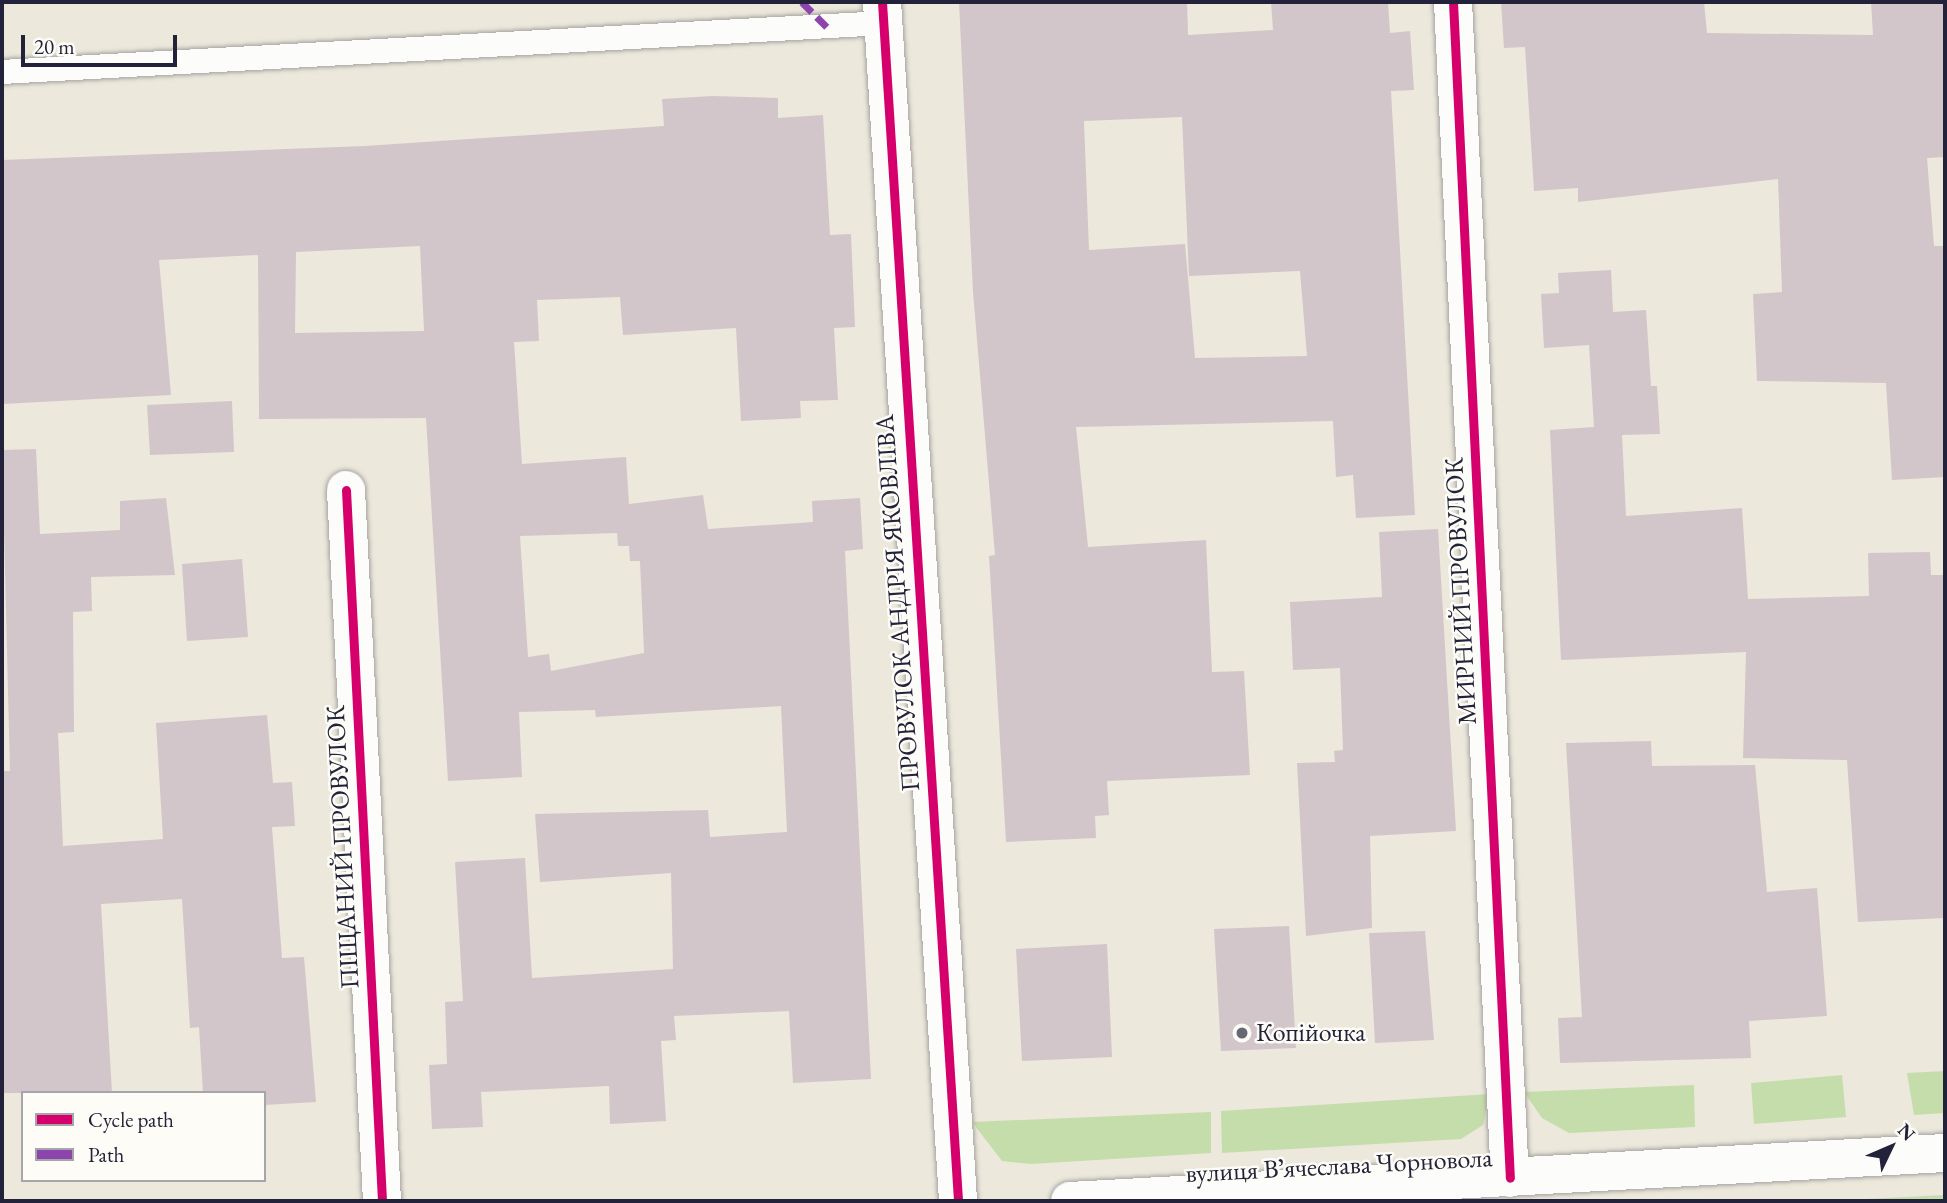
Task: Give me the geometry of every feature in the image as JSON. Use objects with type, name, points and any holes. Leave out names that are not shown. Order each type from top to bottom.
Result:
[{"type":"street","name":"МИРНИЙ ПРОВУЛОК","points":[[1453,2],[1510,1178]]},
{"type":"street","name":"ПРОВУЛОК АНДРІЯ ЯКОВЛІВА","points":[[883,13],[958,1201]]},
{"type":"street","name":"ПІЩАНИЙ ПРОВУЛОК","points":[[346,490],[382,1201]]},
{"type":"street","name":"вулиця Вʼячеслава Чорновола","points":[[1070,1201],[1945,1153]]},
{"type":"lane","points":[[2,72],[883,13]]},
{"type":"green space","points":[[1945,1071],[1945,1113],[1914,1115],[1907,1073]]},
{"type":"green space","points":[[1842,1075],[1846,1117],[1754,1124],[1751,1083]]},
{"type":"green space","points":[[1694,1085],[1695,1127],[1569,1133],[1542,1118],[1524,1092]]},
{"type":"green space","points":[[1490,1094],[1483,1125],[1461,1139],[1222,1153],[1221,1111]]},
{"type":"green space","points":[[1211,1112],[1211,1153],[1031,1164],[1002,1161],[972,1122]]},
{"type":"green space","points":[[1945,1195],[1945,1201],[1826,1201]]},
{"type":"building","points":[[959,2],[1187,2],[1188,35],[1273,30],[1271,2],[1388,2],[1390,33],[1410,31],[1414,90],[1391,91],[1415,515],[1356,518],[1353,475],[1336,477],[1333,421],[1076,427],[1088,547],[1206,540],[1212,672],[1244,671],[1250,775],[1107,781],[1109,815],[1095,816],[1096,838],[1006,842],[989,556],[995,555],[973,292]],"holes":[[[1182,117],[1189,276],[1300,271],[1307,356],[1195,358],[1185,244],[1089,250],[1084,121]]]},
{"type":"building","points":[[1501,2],[1704,2],[1707,33],[1873,35],[1871,2],[1945,2],[1945,157],[1927,158],[1934,246],[1945,246],[1945,477],[1892,480],[1886,383],[1757,381],[1753,294],[1782,292],[1778,179],[1578,202],[1578,188],[1534,191],[1525,47],[1504,48]]},
{"type":"building","points":[[712,96],[778,98],[778,118],[823,115],[830,235],[851,234],[855,327],[834,328],[838,400],[800,401],[801,418],[741,421],[736,328],[623,335],[620,297],[537,300],[539,341],[514,342],[522,464],[626,457],[629,504],[703,495],[708,529],[813,522],[812,501],[860,498],[863,549],[845,551],[871,1079],[793,1083],[789,1011],[674,1016],[676,1040],[661,1041],[666,1121],[610,1124],[609,1086],[481,1092],[483,1127],[432,1129],[429,1065],[447,1064],[445,1002],[463,1001],[455,862],[525,858],[532,978],[673,969],[671,873],[540,882],[535,814],[708,810],[710,837],[787,832],[781,706],[596,717],[595,710],[519,712],[522,777],[448,781],[426,418],[259,419],[258,255],[159,260],[171,395],[2,404],[2,160],[365,146],[664,126],[662,99]],"holes":[[[420,246],[424,331],[295,333],[296,252]],[[617,533],[618,546],[629,546],[630,561],[640,561],[644,653],[551,671],[549,654],[528,657],[520,536]]]},
{"type":"building","points":[[1611,270],[1613,312],[1646,310],[1651,386],[1657,386],[1660,434],[1622,435],[1626,516],[1742,508],[1748,599],[1869,596],[1868,553],[1930,552],[1931,575],[1945,575],[1945,918],[1858,922],[1847,760],[1743,758],[1746,652],[1561,660],[1550,430],[1594,427],[1589,345],[1544,348],[1541,294],[1559,293],[1558,273]]},
{"type":"building","points":[[232,401],[234,452],[150,455],[147,405]]},
{"type":"building","points":[[36,449],[40,534],[120,530],[120,501],[166,498],[175,575],[91,577],[92,611],[73,612],[74,732],[58,733],[63,846],[163,839],[156,723],[267,715],[273,783],[292,782],[295,826],[272,827],[282,958],[304,957],[316,1102],[266,1105],[266,1091],[203,1091],[199,1027],[190,1028],[182,899],[101,904],[112,1091],[2,1093],[2,771],[10,771],[2,450]]},
{"type":"building","points":[[1438,529],[1456,831],[1370,836],[1372,928],[1306,936],[1297,763],[1335,762],[1334,751],[1343,750],[1340,668],[1293,670],[1290,602],[1382,597],[1379,532]]},
{"type":"building","points":[[242,559],[248,637],[187,641],[182,564]]},
{"type":"building","points":[[1651,741],[1652,766],[1755,765],[1767,892],[1817,888],[1827,1016],[1749,1021],[1751,1058],[1560,1063],[1558,1018],[1582,1017],[1566,743]]},
{"type":"building","points":[[1289,926],[1296,1048],[1221,1051],[1214,929]]},
{"type":"building","points":[[1425,931],[1434,1040],[1375,1043],[1369,933]]},
{"type":"building","points":[[1107,944],[1112,1057],[1022,1061],[1016,949]]},
{"type":"marked path","points":[[802,2],[827,27]]},
{"type":"cycle path","points":[[882,2],[958,1201]]},
{"type":"cycle path","points":[[1453,2],[1510,1178]]},
{"type":"cycle path","points":[[346,490],[382,1201]]},
{"type":"place","name":"Копійочка","points":[[1242,1033]]}]
